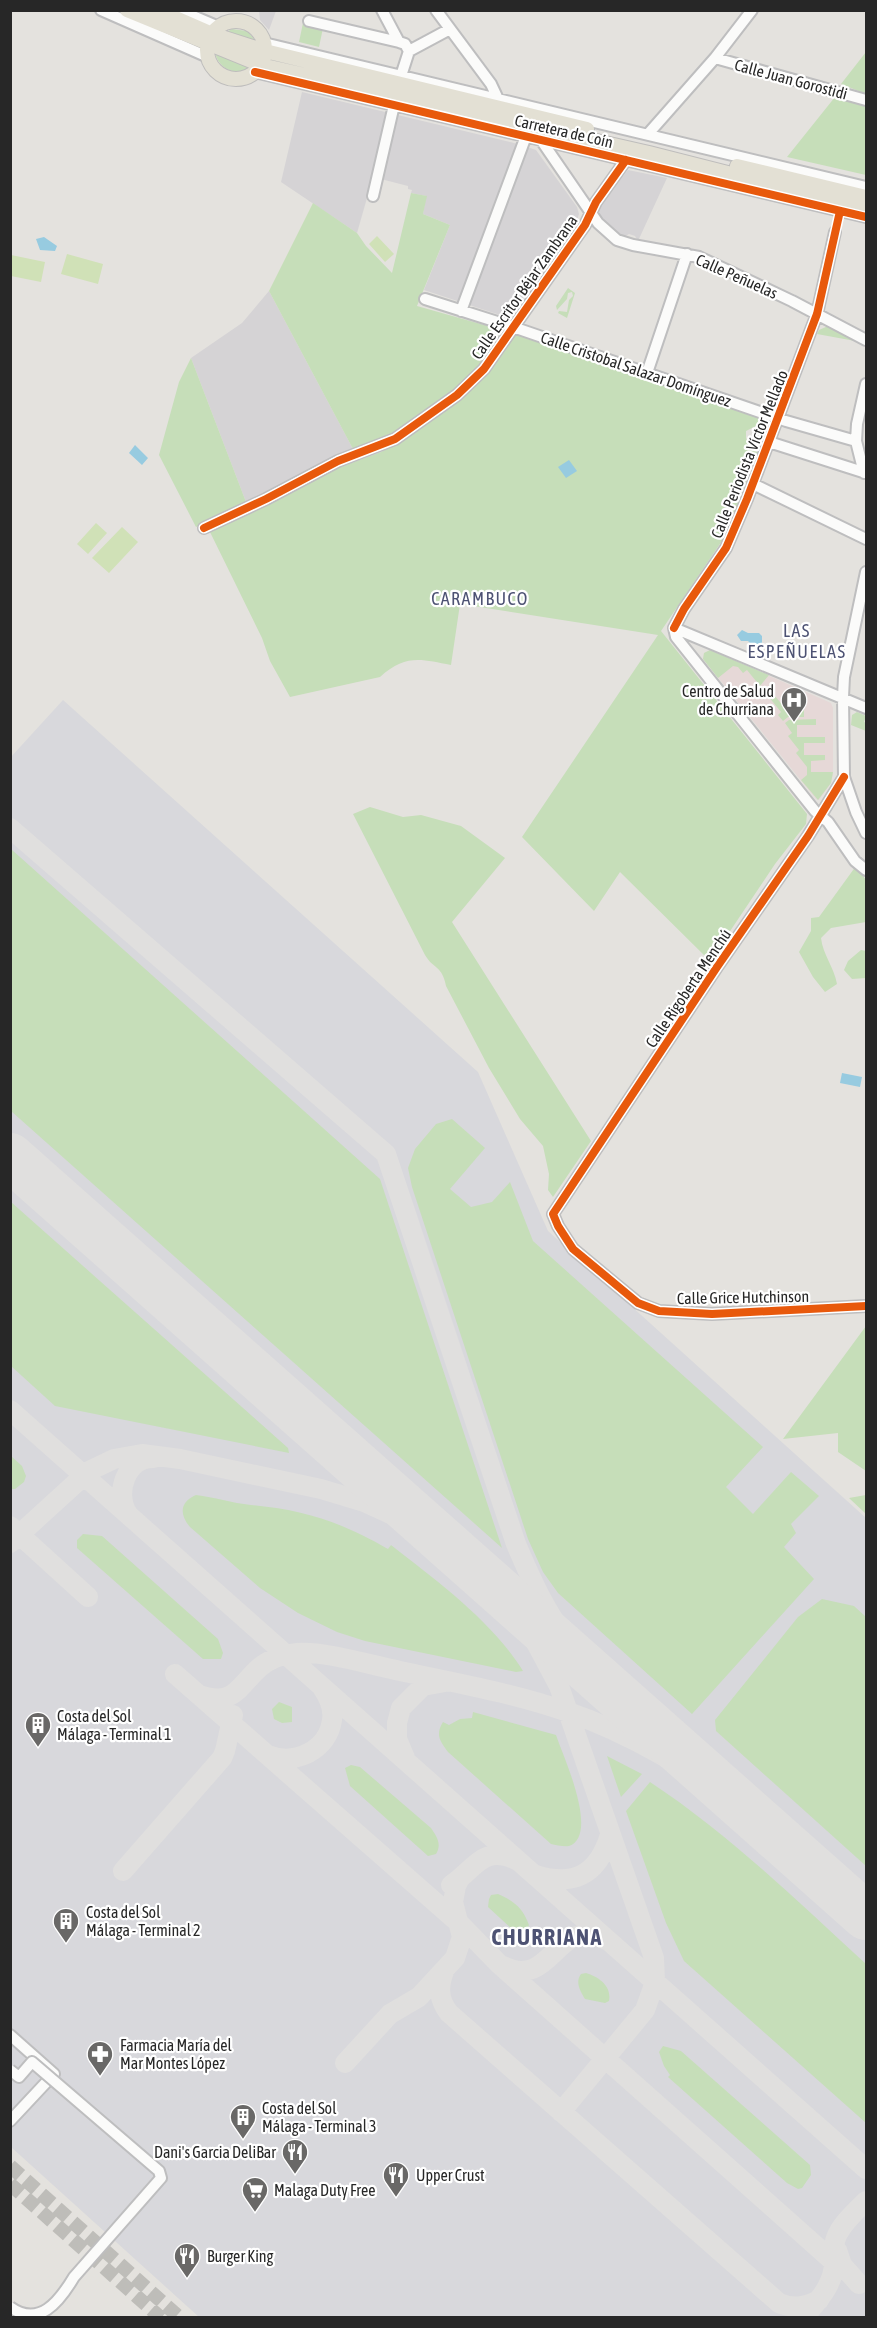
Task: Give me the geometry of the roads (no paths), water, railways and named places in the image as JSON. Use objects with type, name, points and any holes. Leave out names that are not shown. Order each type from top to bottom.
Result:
[{"type":"main road","points":[[127,10],[261,58],[867,197]]},
{"type":"main road","points":[[157,10],[212,41]]},
{"type":"main road","points":[[236,21],[246,23],[260,34],[261,58],[241,78],[230,78],[220,74],[213,67],[212,41],[236,21]]},
{"type":"main road","name":"Carretera de Coín","points":[[261,58],[867,208]]},
{"type":"street","points":[[100,10],[212,41]]},
{"type":"street","points":[[179,10],[212,41]]},
{"type":"street","points":[[382,10],[399,42]]},
{"type":"street","points":[[436,10],[491,84],[498,99]]},
{"type":"street","points":[[648,134],[715,58],[752,10]]},
{"type":"street","points":[[309,21],[399,42],[405,44],[409,51]]},
{"type":"street","points":[[401,76],[409,51],[450,30]]},
{"type":"street","name":"Carretera de Coín","points":[[261,58],[401,76],[867,187]]},
{"type":"street","name":"Carretera de Coín","points":[[261,58],[394,105],[626,160],[839,216],[867,217]]},
{"type":"street","name":"Calle Juan Gorostidi","points":[[715,58],[867,100]]},
{"type":"street","points":[[373,196],[394,105]]},
{"type":"street","points":[[461,311],[526,136]]},
{"type":"street","name":"Calle Peñuelas","points":[[541,140],[603,230],[617,240],[699,257],[867,340]]},
{"type":"street","name":"Calle Escritor Béjar Zambrana","points":[[204,528],[338,461],[395,439],[457,395],[484,369],[585,225],[596,202],[626,160]]},
{"type":"street","name":"Calle Periodista Víctor Mellado","points":[[674,628],[684,609],[726,548],[753,484],[817,314],[835,232]]},
{"type":"street","points":[[647,373],[687,254]]},
{"type":"street","name":"Calle Cristobal Salazar Domínguez","points":[[425,299],[860,445]]},
{"type":"street","points":[[769,442],[865,473],[857,424],[867,384]]},
{"type":"street","points":[[753,484],[867,539]]},
{"type":"street","points":[[867,572],[844,676],[843,698],[844,777],[867,833]]},
{"type":"street","points":[[674,628],[867,708]]},
{"type":"street","points":[[674,628],[676,637],[828,822],[855,861],[867,870]]},
{"type":"street","name":"Calle Rigoberta Menchú","points":[[553,1214],[717,967],[821,816],[844,777]]},
{"type":"street","name":"Calle Grice Hutchinson","points":[[553,1214],[573,1249],[638,1303],[660,1311],[712,1314],[867,1306]]},
{"type":"street","points":[[10,2035],[54,2074],[10,2121]]},
{"type":"street","points":[[10,2070],[19,2077],[32,2062],[159,2171],[161,2178],[48,2310],[42,2315],[27,2318],[10,2307]]},
{"type":"water","points":[[44,237],[57,246],[55,251],[40,250],[36,239]]},
{"type":"water","points":[[135,445],[148,458],[142,465],[129,453]]},
{"type":"water","points":[[569,460],[577,471],[566,478],[558,467]]},
{"type":"water","points":[[742,630],[748,633],[759,633],[762,636],[762,643],[754,647],[748,641],[741,641],[737,635]]},
{"type":"water","points":[[842,1073],[862,1077],[860,1087],[840,1083]]},
{"type":"tunnel","points":[[835,232],[838,220]]},
{"type":"tunnel","points":[[10,2166],[180,2318]]},
{"type":"tunnel","points":[[10,2184],[161,2318]]},
{"type":"place","name":"Centro de Salud de Churriana","points":[[794,723]]},
{"type":"place","name":"Costa del Sol Málaga - Terminal 1","points":[[38,1748]]},
{"type":"place","name":"Costa del Sol Málaga - Terminal 2","points":[[66,1944]]},
{"type":"place","name":"Farmacia María del Mar Montes López","points":[[100,2077]]},
{"type":"place","name":"Costa del Sol Málaga - Terminal 3","points":[[243,2140]]},
{"type":"place","name":"Dani's Garcia DeliBar","points":[[295,2175]]},
{"type":"place","name":"Upper Crust","points":[[396,2198]]},
{"type":"place","name":"Malaga Duty Free","points":[[255,2213]]},
{"type":"place","name":"Burger King","points":[[187,2279]]},
{"type":"district","name":"CARAMBUCO","points":[[480,599]]},
{"type":"district","name":"LAS ESPEÑUELAS","points":[[797,641]]},
{"type":"district","name":"CHURRIANA","points":[[547,1937]]}]
